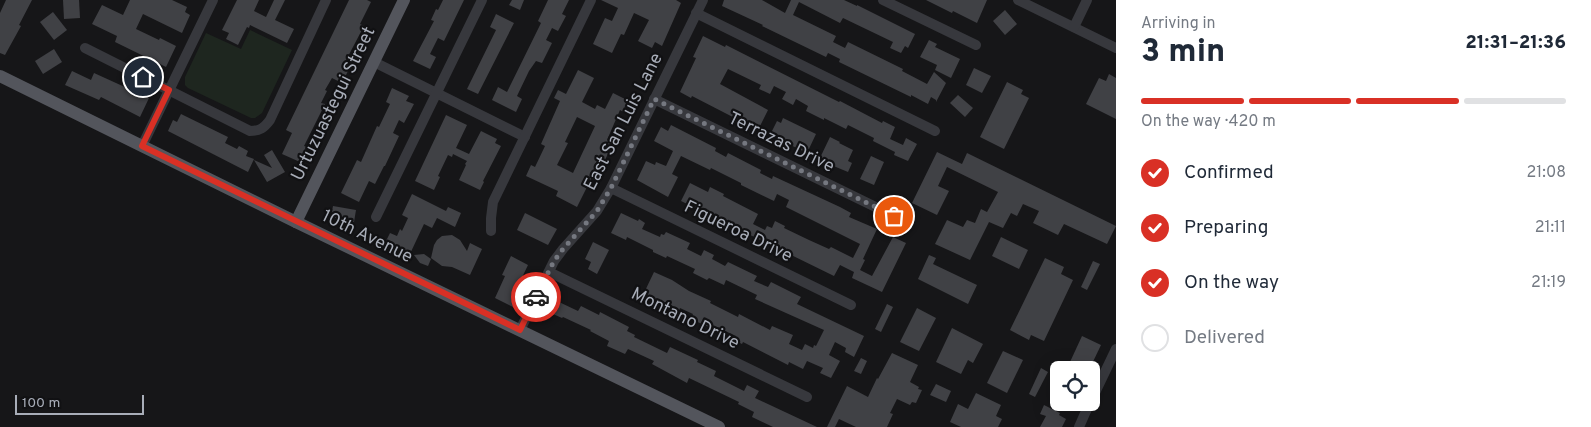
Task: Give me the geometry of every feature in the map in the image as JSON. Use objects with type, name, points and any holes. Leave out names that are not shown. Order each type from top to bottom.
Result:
[{"type":"main road","name":"Urtuzuastegui Street","points":[[296,222],[404,0]]},
{"type":"main road","name":"10th Avenue","points":[[0,76],[296,222],[720,427]]},
{"type":"street","points":[[142,146],[212,0]]},
{"type":"street","points":[[84,48],[250,131],[262,130],[270,120],[326,0]]},
{"type":"street","points":[[376,216],[482,0]]},
{"type":"street","points":[[491,230],[493,202],[591,0]]},
{"type":"street","name":"East San Luis Lane","points":[[520,330],[549,272],[563,249],[597,211],[611,188],[703,0]]},
{"type":"street","points":[[883,0],[976,45]]},
{"type":"street","points":[[1018,0],[1116,48]]},
{"type":"street","points":[[1074,27],[1087,0]]},
{"type":"street","points":[[696,13],[935,131]]},
{"type":"street","points":[[374,62],[525,136]]},
{"type":"street","name":"Terrazas Drive","points":[[654,99],[894,216]]},
{"type":"street","name":"Figueroa Drive","points":[[611,188],[851,305]]},
{"type":"street","name":"Montano Drive","points":[[549,272],[807,397]]},
{"type":"street","points":[[1100,383],[1116,349]]},
{"type":"street","points":[[1081,426],[1087,411]]},
{"type":"shaded area","points":[[250,30],[292,50],[262,113],[255,118],[251,118],[185,85],[185,77],[206,33],[241,49]]},
{"type":"building","points":[[6,0],[32,0],[19,25],[21,26],[5,55],[0,53],[0,13]]},
{"type":"building","points":[[63,0],[79,0],[80,18],[64,19]]},
{"type":"building","points":[[130,0],[172,0],[187,7],[185,12],[190,15],[182,33],[143,14],[136,29],[176,46],[166,67],[115,42],[117,36],[92,24],[102,5],[123,15]]},
{"type":"building","points":[[237,0],[259,0],[254,11],[266,17],[274,0],[285,0],[275,20],[294,29],[287,43],[250,25],[249,28],[247,27],[238,45],[226,39],[229,33],[222,30]]},
{"type":"building","points":[[349,0],[367,0],[371,2],[360,24],[364,26],[344,64],[350,67],[342,83],[332,78],[325,90],[327,91],[321,103],[325,104],[304,146],[307,147],[300,162],[282,154],[292,133],[286,130]]},
{"type":"building","points":[[443,0],[464,0],[444,41],[438,38],[430,54],[436,57],[430,69],[413,61],[434,21],[431,20],[436,9],[438,10]]},
{"type":"building","points":[[512,0],[524,0],[520,10],[509,5]]},
{"type":"building","points":[[548,0],[569,0],[562,14],[566,16],[558,31],[552,28],[546,40],[552,43],[542,63],[536,61],[529,71],[517,96],[522,99],[516,112],[492,100],[498,87],[507,92],[541,23],[538,21]]},
{"type":"building","points":[[601,0],[676,0],[681,3],[662,46],[655,42],[652,48],[638,41],[649,20],[634,13],[624,35],[621,34],[612,53],[593,44],[605,18],[612,21],[618,8]]},
{"type":"building","points":[[724,0],[762,0],[785,13],[791,0],[844,0],[915,34],[908,48],[905,46],[901,53],[890,48],[893,42],[843,18],[840,23],[799,2],[793,15],[836,36],[833,42],[845,48],[848,42],[903,69],[902,71],[927,84],[934,72],[946,83],[936,102],[931,97],[928,104],[839,62],[840,59],[828,53],[826,57],[722,6]]},
{"type":"building","points":[[926,0],[987,0],[977,23]]},
{"type":"building","points":[[1005,10],[1017,24],[1005,35],[993,21]]},
{"type":"building","points":[[53,12],[67,30],[54,40],[40,22]]},
{"type":"building","points":[[496,14],[514,23],[478,94],[467,89],[496,30],[490,27]]},
{"type":"building","points":[[703,36],[725,47],[726,45],[882,123],[883,121],[895,127],[890,139],[903,145],[906,138],[917,144],[908,161],[894,155],[895,152],[873,141],[874,138],[848,125],[846,129],[806,111],[808,106],[796,99],[793,105],[782,99],[786,92],[774,86],[770,94],[759,89],[761,85],[728,69],[720,84],[768,110],[758,130],[692,96],[691,98],[680,92],[696,58],[693,57]]},
{"type":"building","points":[[929,40],[937,44],[935,47],[960,59],[951,78],[935,70],[937,65],[920,57]]},
{"type":"building","points":[[54,49],[62,62],[43,74],[35,61]]},
{"type":"building","points":[[974,68],[991,76],[982,93],[966,85]]},
{"type":"building","points":[[578,70],[594,78],[582,102],[595,109],[597,105],[605,109],[613,93],[631,102],[625,113],[620,110],[607,140],[613,143],[596,179],[592,177],[577,207],[556,196],[558,191],[526,176],[531,165],[535,167],[545,146],[541,144],[560,101],[554,98],[558,90],[566,94]],"holes":[[[577,117],[595,126],[573,173],[557,165],[568,143],[565,142]]]},
{"type":"building","points":[[72,71],[91,80],[94,73],[149,98],[140,117],[101,97],[99,100],[65,85]]},
{"type":"building","points":[[1109,74],[1116,78],[1116,119],[1086,104],[1099,78],[1106,81]]},
{"type":"building","points":[[1007,82],[1023,90],[1021,94],[1029,98],[1004,149],[980,137]]},
{"type":"building","points":[[392,88],[409,96],[406,101],[414,104],[404,123],[399,120],[393,133],[399,136],[385,166],[375,184],[369,181],[359,202],[341,193],[357,160],[361,162],[377,126],[379,127],[390,104],[386,102]]},
{"type":"building","points":[[958,95],[973,108],[965,117],[950,103]]},
{"type":"building","points":[[181,114],[228,137],[225,143],[237,149],[239,146],[248,151],[246,156],[254,159],[248,172],[168,131],[173,120],[177,122]]},
{"type":"building","points":[[446,115],[467,125],[456,148],[469,154],[481,131],[497,139],[495,143],[501,146],[480,190],[459,180],[467,161],[453,154],[452,157],[448,155],[434,190],[415,181]]},
{"type":"building","points":[[783,118],[816,134],[807,153],[770,135],[777,121],[781,123]]},
{"type":"building","points":[[671,125],[716,148],[715,151],[726,157],[728,153],[761,170],[760,173],[772,179],[773,176],[840,207],[851,213],[849,217],[877,229],[860,270],[872,276],[893,237],[906,243],[882,292],[852,278],[854,272],[840,265],[834,276],[681,201],[690,183],[708,192],[710,187],[758,214],[753,224],[765,230],[767,226],[772,228],[775,221],[785,226],[784,228],[809,240],[829,249],[831,247],[853,258],[860,244],[786,207],[789,200],[777,194],[774,201],[711,168],[710,170],[681,156],[672,174],[678,177],[668,197],[637,180],[646,161],[655,165],[656,162],[666,166],[673,151],[654,141],[661,127],[668,131]]},
{"type":"building","points":[[830,137],[853,150],[848,161],[852,163],[848,172],[819,160]]},
{"type":"building","points":[[272,150],[285,172],[267,182],[254,160],[272,168],[264,155]]},
{"type":"building","points":[[937,152],[962,164],[967,153],[1116,226],[1107,244],[1064,224],[1058,235],[1033,223],[1039,211],[1023,204],[1017,216],[1011,213],[1003,228],[989,222],[970,260],[935,244],[947,220],[963,227],[967,220],[975,223],[981,209],[987,212],[998,192],[947,167],[938,186],[949,191],[937,215],[912,203]]},
{"type":"building","points":[[871,156],[884,162],[874,185],[860,179]]},
{"type":"building","points":[[412,194],[446,211],[448,207],[461,213],[455,227],[437,218],[432,228],[424,224],[409,256],[384,245],[390,233],[397,236],[400,229],[402,231],[408,218],[402,215]]},
{"type":"building","points":[[333,206],[356,210],[354,222],[331,217]]},
{"type":"building","points":[[525,213],[557,229],[548,245],[517,230]]},
{"type":"building","points":[[621,213],[645,223],[642,229],[660,237],[661,234],[664,235],[666,232],[690,243],[687,249],[701,256],[704,250],[714,255],[712,259],[725,266],[728,262],[757,276],[754,281],[768,287],[771,282],[801,297],[797,304],[864,336],[854,357],[845,352],[846,348],[835,342],[829,355],[840,361],[831,378],[820,373],[823,368],[807,361],[803,369],[789,362],[788,365],[743,342],[742,344],[734,340],[736,336],[723,330],[722,333],[691,319],[693,314],[680,308],[678,313],[643,295],[654,272],[738,317],[739,314],[770,330],[772,326],[793,335],[789,344],[802,350],[805,344],[813,348],[814,345],[816,346],[824,330],[755,299],[757,295],[726,280],[724,285],[709,278],[707,280],[693,273],[695,269],[667,256],[666,258],[653,252],[653,250],[627,237],[626,240],[611,233]]},
{"type":"building","points":[[452,235],[460,240],[467,251],[470,243],[482,249],[470,275],[452,267],[442,266],[431,258],[437,240],[442,236]]},
{"type":"building","points":[[1001,237],[1028,250],[1019,269],[992,256]]},
{"type":"building","points":[[593,242],[609,250],[597,274],[588,269],[591,262],[585,259]]},
{"type":"building","points":[[424,254],[431,259],[428,266],[420,263],[414,255]]},
{"type":"building","points":[[929,255],[936,258],[933,264],[977,285],[968,304],[918,279]]},
{"type":"building","points":[[511,256],[528,265],[517,288],[521,290],[513,307],[495,298],[505,276],[502,275]]},
{"type":"building","points":[[1045,258],[1064,267],[1061,274],[1073,280],[1044,341],[1031,335],[1029,340],[1010,330]]},
{"type":"building","points":[[1093,261],[1100,264],[1087,290],[1081,287]]},
{"type":"building","points":[[559,302],[578,311],[581,306],[599,315],[600,312],[629,327],[627,331],[635,335],[634,337],[667,353],[670,347],[698,360],[697,362],[716,371],[714,376],[744,391],[747,385],[759,391],[755,398],[817,427],[773,427],[752,417],[754,412],[738,404],[739,402],[689,378],[687,383],[652,364],[654,361],[628,349],[625,354],[607,346],[609,341],[591,330],[553,314]]},
{"type":"building","points":[[887,304],[893,307],[881,332],[875,329]]},
{"type":"building","points":[[917,308],[936,318],[919,351],[900,342]]},
{"type":"building","points":[[952,328],[983,344],[973,363],[968,360],[961,374],[936,362]]},
{"type":"building","points":[[1082,336],[1101,345],[1093,361],[1070,361]]},
{"type":"building","points":[[1003,351],[1023,360],[1007,393],[987,383]]},
{"type":"building","points":[[892,353],[918,365],[910,382],[922,390],[916,403],[912,402],[910,405],[897,399],[890,413],[893,414],[887,427],[856,427],[839,419],[835,427],[827,427],[847,386],[868,397]]},
{"type":"building","points":[[861,358],[867,361],[861,374],[854,371]]},
{"type":"building","points":[[1041,368],[1048,372],[1035,397],[1029,394]]},
{"type":"building","points":[[936,384],[951,391],[946,402],[930,395]]},
{"type":"building","points":[[976,393],[1001,405],[996,416],[1002,419],[998,427],[961,427],[950,422],[958,404],[968,409]]},
{"type":"building","points":[[1044,405],[1050,408],[1050,411],[1060,413],[1059,415],[1066,419],[1062,427],[1040,427],[1046,416],[1040,414]]},
{"type":"way so far","points":[[536,297],[554,261],[597,211],[611,188],[654,99],[894,216]]},
{"type":"route","points":[[143,77],[169,90],[142,146],[520,330],[536,297]]}]
